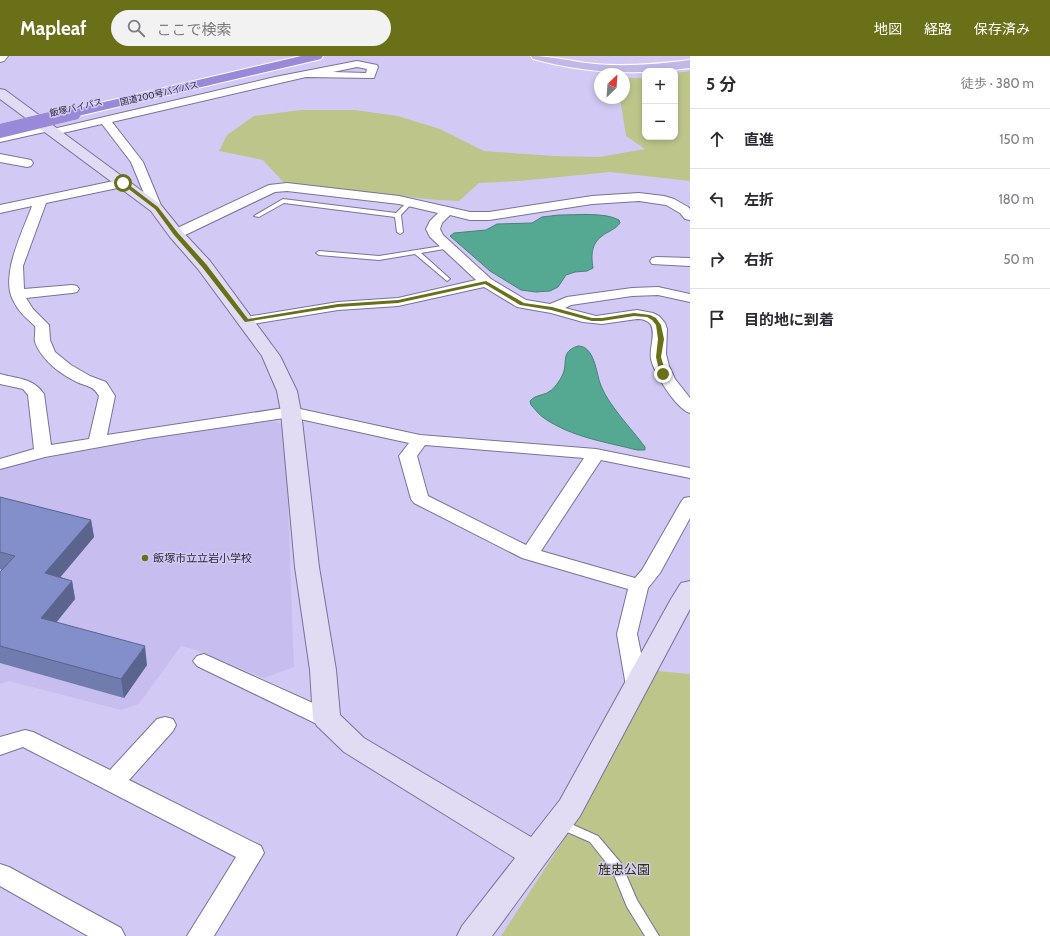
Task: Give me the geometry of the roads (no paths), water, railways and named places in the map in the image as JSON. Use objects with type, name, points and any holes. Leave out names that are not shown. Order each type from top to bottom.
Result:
[{"type":"highway","name":"飯塚バイパス","points":[[0,125],[71,111],[293,56]]},
{"type":"highway","name":"国道200号バイパス","points":[[0,131],[71,111],[317,56]]},
{"type":"main road","points":[[537,56],[571,65],[616,70],[662,68],[690,64]]},
{"type":"street","points":[[0,59],[3,56]]},
{"type":"street","points":[[0,139],[105,120],[304,74],[357,64],[373,67],[370,76],[304,74]]},
{"type":"street","points":[[0,93],[156,208]]},
{"type":"street","points":[[105,120],[137,162],[156,208],[204,266],[246,321],[271,356],[287,391],[291,412],[307,567],[323,670],[327,718]]},
{"type":"street","points":[[0,158],[27,163]]},
{"type":"street","points":[[0,208],[123,183]]},
{"type":"street","points":[[176,234],[273,188],[287,187],[410,202],[470,216],[489,216],[592,200],[639,197],[660,199],[670,202],[689,215]]},
{"type":"street","points":[[41,200],[16,266],[16,284],[18,294],[28,312],[42,325],[42,340],[49,354],[65,368],[84,379],[100,385],[107,396],[97,443]]},
{"type":"street","points":[[448,211],[436,221],[433,229],[437,237],[486,282],[522,304],[552,309],[592,319],[602,320],[641,314],[654,319],[658,325],[661,339],[659,357],[663,374],[690,408]]},
{"type":"street","points":[[657,261],[690,262]]},
{"type":"street","points":[[246,321],[338,306],[398,302],[486,282]]},
{"type":"street","points":[[18,294],[72,289]]},
{"type":"street","points":[[552,309],[567,301],[632,292],[658,290],[690,298]]},
{"type":"street","points":[[0,379],[29,386],[36,394],[43,452]]},
{"type":"street","points":[[0,464],[43,452],[291,412],[420,440],[596,454],[690,474]]},
{"type":"street","points":[[420,440],[408,456],[420,499],[528,554],[639,586]]},
{"type":"street","points":[[528,554],[596,454]]},
{"type":"street","points":[[637,686],[627,634],[639,586],[650,573],[690,502]]},
{"type":"street","points":[[473,936],[570,808],[683,599],[690,589]]},
{"type":"street","points":[[204,661],[327,718],[354,745],[535,855]]},
{"type":"street","points":[[113,782],[165,724]]},
{"type":"street","points":[[0,746],[25,738],[252,853],[200,936]]},
{"type":"street","points":[[0,874],[112,936]]},
{"type":"lane","points":[[257,216],[283,201],[398,215]]},
{"type":"lane","points":[[400,232],[398,215],[410,202]]},
{"type":"lane","points":[[319,253],[379,258],[448,247]]},
{"type":"lane","points":[[416,252],[447,279]]},
{"type":"lane","points":[[559,823],[594,839],[617,867],[632,904],[652,936]]},
{"type":"place","name":"飯塚市立立岩小学校","points":[[145,558]]},
{"type":"park label","name":"旌忠公園","points":[[624,869]]}]
